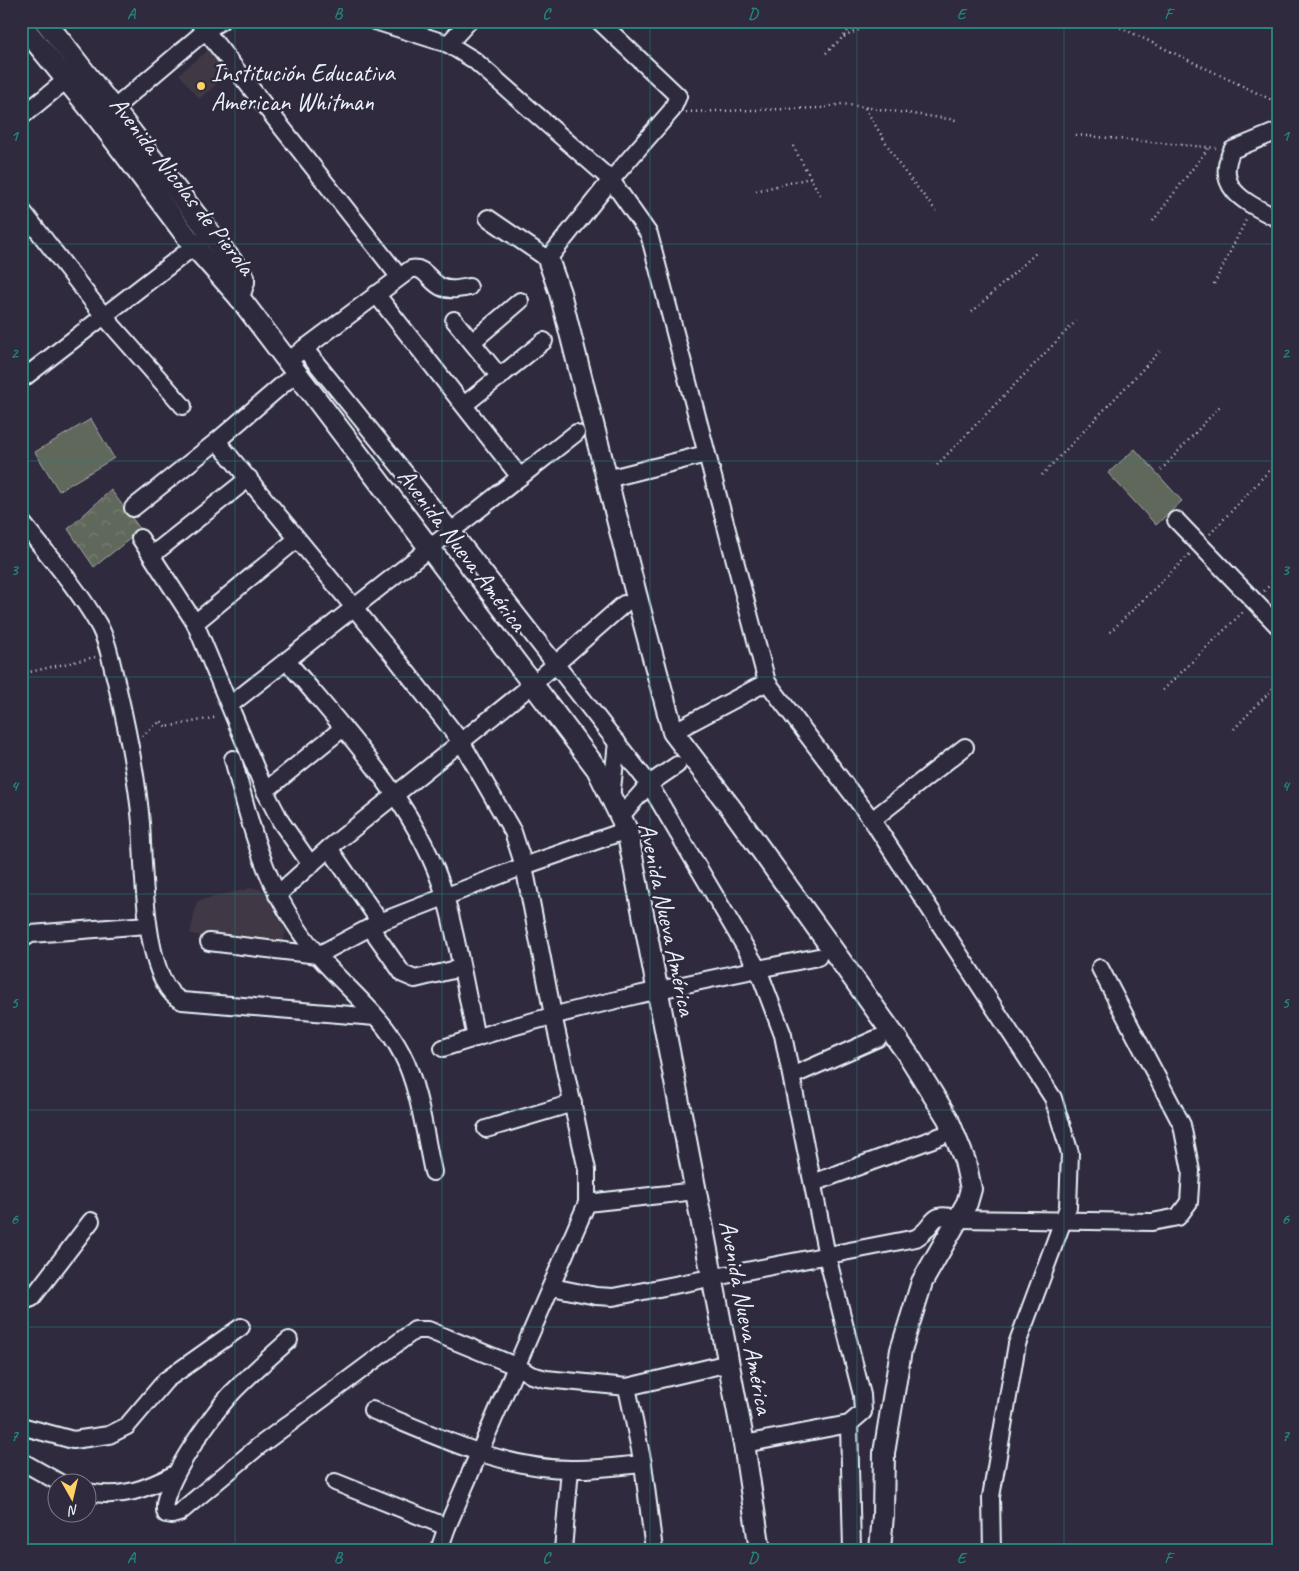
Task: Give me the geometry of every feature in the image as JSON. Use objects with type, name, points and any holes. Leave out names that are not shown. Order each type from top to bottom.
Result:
[{"type":"street","name":"Avenida Nicolas de Pierola","points":[[45,21],[74,74]]},
{"type":"street","points":[[106,114],[202,26],[221,21]]},
{"type":"street","points":[[375,21],[448,44],[474,60],[611,180],[649,234],[767,682],[872,820],[1053,1098],[1070,1153],[1068,1207],[1017,1344],[991,1497],[992,1550]]},
{"type":"street","points":[[448,44],[468,21]]},
{"type":"street","points":[[548,258],[611,180],[672,110],[678,96],[599,21]]},
{"type":"street","name":"Avenida Nicolas de Pierola","points":[[21,24],[74,74],[106,114],[210,234],[244,277],[239,297]]},
{"type":"street","points":[[202,26],[394,270]]},
{"type":"street","points":[[21,117],[74,74]]},
{"type":"street","name":"Avenida Nicolas de Pierola","points":[[106,114],[194,246],[239,297]]},
{"type":"street","points":[[1278,131],[1232,150],[1226,164],[1227,179],[1237,196],[1278,219]]},
{"type":"street","points":[[21,209],[103,315],[183,406]]},
{"type":"street","points":[[488,218],[548,258],[560,293],[673,732],[909,1056],[948,1119],[966,1161],[970,1189],[959,1219],[922,1282],[900,1350],[884,1453],[883,1515],[880,1550]]},
{"type":"street","points":[[21,380],[210,234]]},
{"type":"street","points":[[134,508],[217,441],[292,367],[304,348],[411,269],[416,268],[440,287],[453,290],[469,287]]},
{"type":"street","points":[[376,294],[520,477]]},
{"type":"street","name":"Avenida Nueva América","points":[[239,297],[597,769],[623,824],[713,1278],[744,1444],[760,1550]]},
{"type":"street","points":[[472,342],[520,301]]},
{"type":"street","points":[[454,320],[500,377]]},
{"type":"street","points":[[464,405],[544,341]]},
{"type":"street","points":[[304,348],[451,530],[649,784],[758,968],[783,1035],[828,1256],[862,1395],[863,1412],[849,1424],[744,1444]]},
{"type":"street","points":[[232,709],[287,661],[428,547],[576,433]]},
{"type":"street","points":[[217,441],[354,607],[462,743],[508,821],[524,866],[553,1015],[587,1170],[587,1203],[518,1367],[446,1527],[439,1550]]},
{"type":"street","points":[[607,479],[706,454]]},
{"type":"street","points":[[152,555],[249,478]]},
{"type":"street","points":[[1176,520],[1278,626]]},
{"type":"street","points":[[21,521],[92,614],[106,642],[130,743],[141,821],[147,925],[162,978],[168,990],[182,1001],[375,1017]]},
{"type":"street","points":[[140,538],[195,623],[266,791],[282,822],[311,865]]},
{"type":"street","points":[[195,623],[297,539]]},
{"type":"street","points":[[277,895],[329,848],[533,684],[624,604]]},
{"type":"street","points":[[287,661],[344,728],[395,796],[425,847],[445,896],[476,1038]]},
{"type":"street","points":[[673,732],[767,682]]},
{"type":"street","points":[[266,791],[344,728]]},
{"type":"street","points":[[611,799],[617,742]]},
{"type":"street","points":[[872,820],[965,747]]},
{"type":"street","points":[[233,760],[253,835],[277,895],[301,934],[318,956],[352,989],[396,1043],[410,1072],[433,1172]]},
{"type":"street","points":[[209,942],[318,956],[375,925],[524,866],[623,824],[649,784],[676,765]]},
{"type":"street","points":[[329,848],[403,974],[408,978],[415,979],[461,968]]},
{"type":"street","points":[[21,940],[32,934],[147,925]]},
{"type":"street","points":[[443,1048],[553,1015],[657,990],[818,957]]},
{"type":"street","points":[[552,1287],[596,1296],[613,1297],[916,1238],[924,1234],[935,1218],[940,1215],[959,1219],[1152,1222],[1178,1217],[1189,1202],[1191,1171],[1182,1125],[1100,968]]},
{"type":"street","points":[[792,1076],[878,1038]]},
{"type":"street","points":[[486,1129],[573,1103]]},
{"type":"street","points":[[813,1183],[941,1136]]},
{"type":"street","points":[[587,1203],[696,1191]]},
{"type":"street","points":[[21,1302],[32,1298],[91,1222]]},
{"type":"street","points":[[21,1426],[74,1440],[109,1435],[127,1426],[166,1380],[241,1327]]},
{"type":"street","points":[[289,1340],[229,1396],[185,1457],[175,1474],[163,1509],[166,1514],[172,1516],[179,1513],[252,1451],[414,1330],[428,1330],[518,1367],[531,1375],[546,1379],[627,1387],[729,1363]]},
{"type":"street","points":[[627,1387],[643,1464],[654,1550]]},
{"type":"street","points":[[372,1410],[480,1453],[530,1465],[570,1470],[643,1464]]},
{"type":"street","points":[[849,1424],[852,1550]]},
{"type":"street","points":[[21,1461],[48,1476]]},
{"type":"street","points":[[563,1550],[570,1470]]},
{"type":"street","points":[[98,1493],[122,1495],[144,1490],[175,1474]]},
{"type":"street","points":[[336,1482],[446,1527]]},
{"type":"path","points":[[826,53],[843,37],[855,21]]},
{"type":"path","points":[[843,37],[877,21]]},
{"type":"path","points":[[1107,21],[1278,103]]},
{"type":"path","points":[[1273,21],[1278,24]]},
{"type":"path","points":[[672,110],[683,112],[821,108],[842,104],[956,120]]},
{"type":"path","points":[[864,107],[900,166],[936,211]]},
{"type":"path","points":[[1076,135],[1232,150]]},
{"type":"path","points":[[792,146],[820,195]]},
{"type":"path","points":[[1153,221],[1209,147]]},
{"type":"path","points":[[756,191],[811,178]]},
{"type":"path","points":[[1214,284],[1254,206]]},
{"type":"path","points":[[972,312],[1036,253]]},
{"type":"path","points":[[937,465],[1078,319]]},
{"type":"path","points":[[1042,475],[1160,351]]},
{"type":"path","points":[[1161,470],[1220,406]]},
{"type":"path","points":[[1163,690],[1278,577]]},
{"type":"path","points":[[21,674],[109,654]]},
{"type":"path","points":[[1234,729],[1278,683]]},
{"type":"path","points":[[130,743],[137,740],[160,721],[166,727],[232,709]]},
{"type":"shaded area","name":"Institución Educativa American Whitman","points":[[210,49],[233,71],[199,99],[179,74]]},
{"type":"shaded area","points":[[251,888],[260,889],[264,892],[286,932],[283,944],[280,947],[190,934],[197,901]]},
{"type":"green space","points":[[91,419],[114,458],[59,491],[35,452]]},
{"type":"green space","points":[[1135,449],[1182,501],[1156,525],[1108,473]]},
{"type":"green space","points":[[111,490],[141,530],[94,567],[68,529]]},
{"type":"place","name":"Institución Educativa American Whitman","points":[[201,86]]}]
